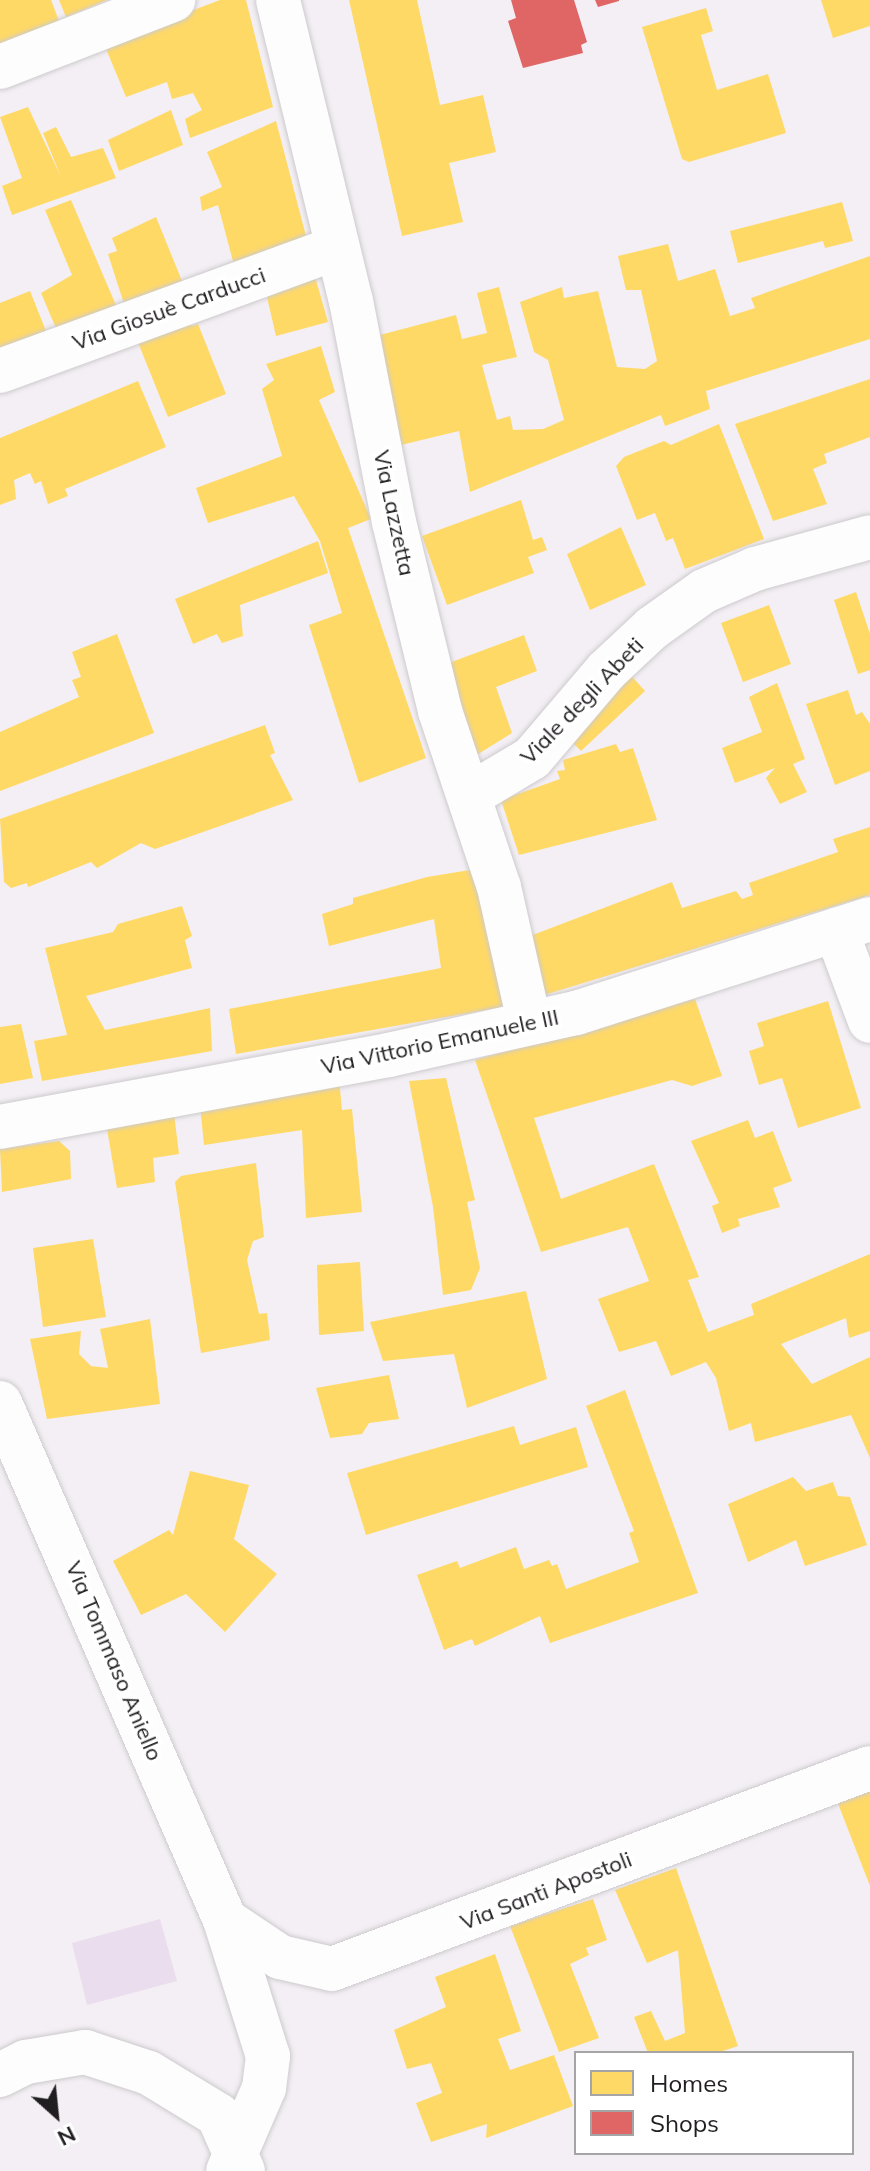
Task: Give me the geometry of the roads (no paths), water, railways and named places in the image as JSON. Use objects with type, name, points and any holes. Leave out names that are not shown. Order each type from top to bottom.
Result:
[{"type":"street","points":[[0,67],[173,0]]},
{"type":"street","name":"Via Lazzetta","points":[[278,0],[437,697],[499,887],[529,1021]]},
{"type":"street","name":"Via Giosuè Carducci","points":[[0,371],[337,248]]},
{"type":"street","name":"Viale degli Abeti","points":[[470,795],[532,758],[606,671],[652,628],[704,591],[755,569],[870,537]]},
{"type":"street","points":[[853,925],[870,1021]]},
{"type":"street","name":"Via Vittorio Emanuele III","points":[[0,1127],[389,1055],[529,1021],[576,1013],[853,925]]},
{"type":"street","name":"Via Tommaso Aniello","points":[[0,1403],[225,1920],[268,2056],[264,2088],[237,2166]]},
{"type":"street","name":"Via Santi Apostoli","points":[[225,1920],[280,1957],[332,1969],[870,1768]]},
{"type":"street","points":[[0,2075],[26,2062],[85,2052],[149,2073],[218,2115],[237,2166]]}]
